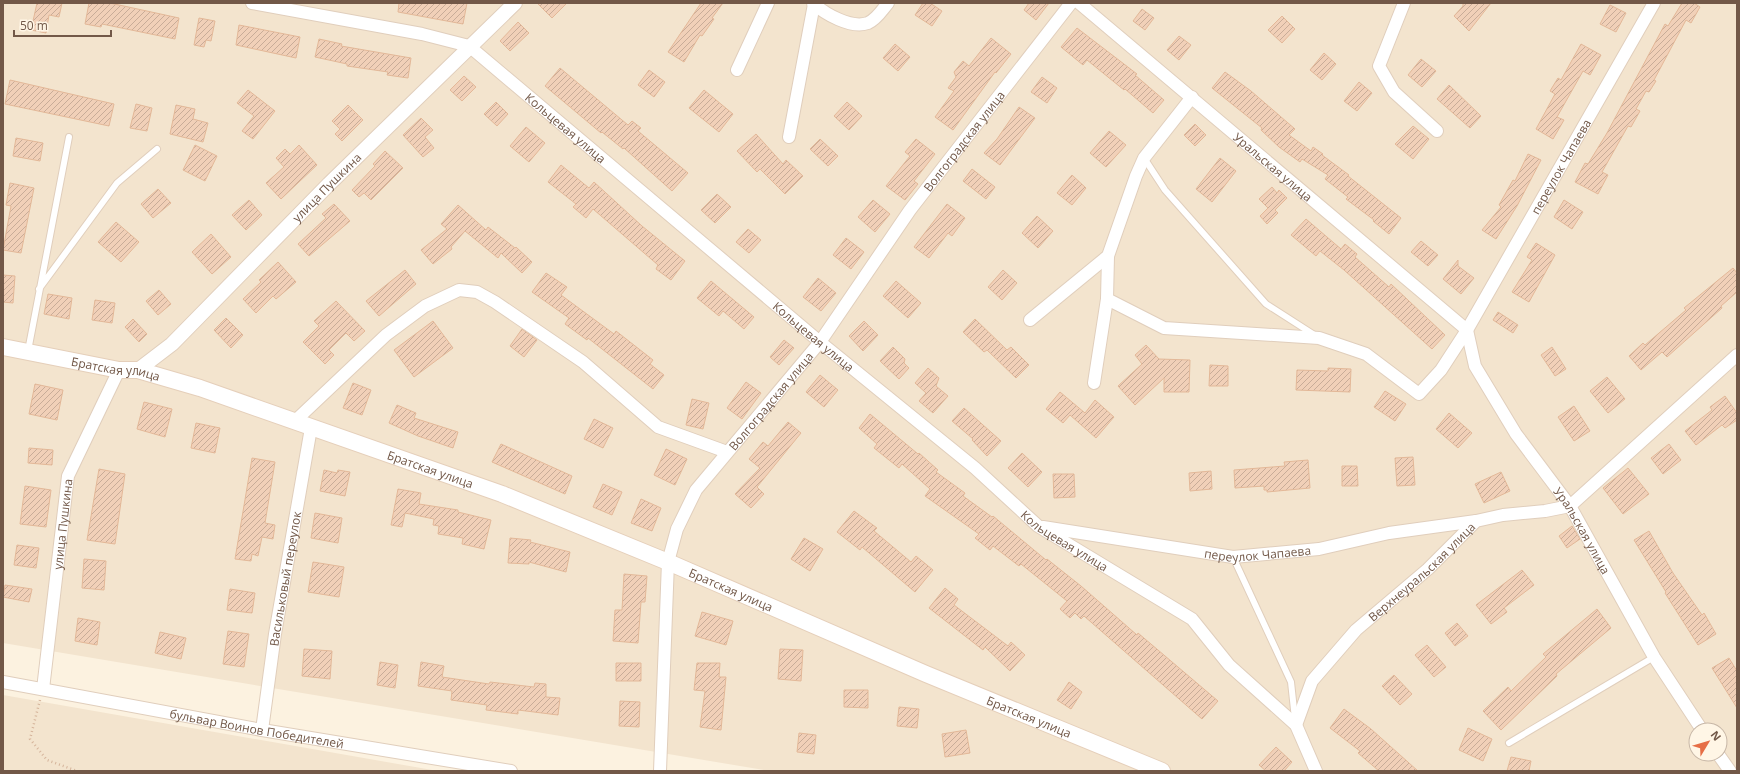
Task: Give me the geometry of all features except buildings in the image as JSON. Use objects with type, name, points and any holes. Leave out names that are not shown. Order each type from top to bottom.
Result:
[{"type":"main road","name":"Братская улица","points":[[3,346],[119,370],[138,370],[200,388],[502,494],[668,562],[926,674],[1162,771]]},
{"type":"street","name":"Кольцевая улица","points":[[252,3],[422,34],[469,46],[820,342],[975,468],[1038,526],[1192,619],[1229,665],[1296,725],[1316,771]]},
{"type":"street","name":"улица Пушкина","points":[[138,370],[172,344],[329,184],[469,46],[515,3]]},
{"type":"street","points":[[737,70],[768,3]]},
{"type":"street","points":[[789,137],[813,4],[826,14],[840,20],[867,24],[876,18],[888,3]]},
{"type":"street","name":"Волгоградская улица","points":[[660,771],[668,562],[677,529],[696,490],[820,342],[910,210],[1071,3]]},
{"type":"street","name":"Уральская улица","points":[[1079,3],[1467,330],[1475,366],[1516,434],[1570,506],[1654,657],[1697,722]]},
{"type":"street","points":[[1404,3],[1379,66],[1394,92],[1437,131]]},
{"type":"street","name":"переулок Чапаева","points":[[1467,330],[1654,3]]},
{"type":"street","points":[[1094,383],[1107,299],[1108,256],[1136,176],[1144,158],[1192,97]]},
{"type":"street","points":[[1030,320],[1108,256]]},
{"type":"street","points":[[295,421],[386,335],[425,306],[458,290],[477,292],[495,302],[583,362],[658,427],[727,452]]},
{"type":"street","points":[[1107,299],[1164,328],[1319,338],[1366,354],[1419,394],[1441,370],[1467,330]]},
{"type":"street","points":[[1570,506],[1737,356]]},
{"type":"street","name":"улица Пушкина","points":[[43,689],[68,476],[119,370]]},
{"type":"street","name":"Васильковый переулок","points":[[262,730],[275,634],[311,428]]},
{"type":"street","name":"Верхнеуральская улица","points":[[1296,725],[1312,681],[1356,630],[1428,569],[1476,521],[1503,514],[1545,511],[1570,506]]},
{"type":"street","name":"переулок Чапаева","points":[[1038,526],[1233,557],[1319,549],[1389,533],[1476,521]]},
{"type":"street","name":"бульвар Воинов Победителей","points":[[3,682],[262,730],[511,771]]},
{"type":"street","points":[[1724,762],[1730,771]]},
{"type":"lane","points":[[28,351],[38,291],[69,137]]},
{"type":"lane","points":[[38,291],[117,183],[157,149]]},
{"type":"lane","points":[[1144,158],[1165,190],[1266,304],[1319,338]]},
{"type":"lane","points":[[1233,557],[1291,682],[1296,725]]},
{"type":"lane","points":[[1509,743],[1654,657]]},
{"type":"path","points":[[43,689],[30,739],[47,760],[78,771]]},
{"type":"shaded area","points":[[3,3],[1737,3],[1737,771],[770,771],[3,643]]},
{"type":"shaded area","points":[[3,695],[438,771],[3,771]]}]
